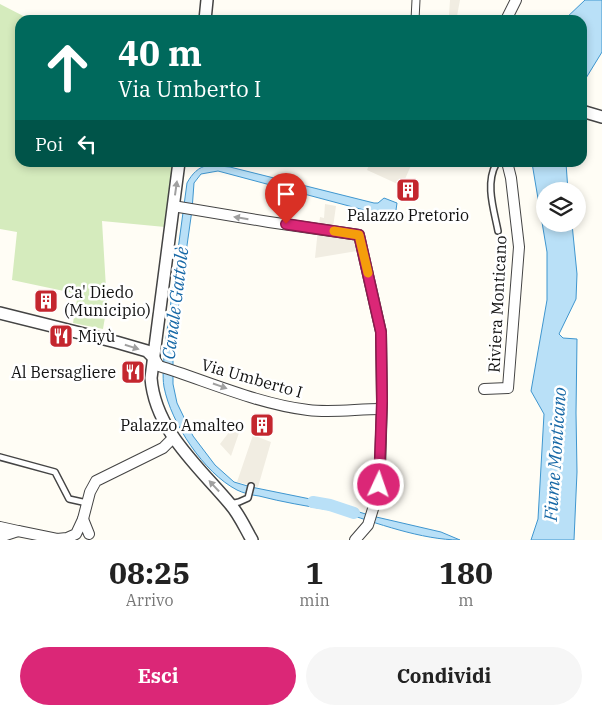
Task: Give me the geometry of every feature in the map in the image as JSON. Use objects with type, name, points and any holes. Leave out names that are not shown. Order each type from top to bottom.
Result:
[{"type":"street","points":[[206,15],[207,0]]},
{"type":"street","points":[[415,15],[416,0]]},
{"type":"street","points":[[508,15],[516,0]]},
{"type":"street","points":[[587,113],[602,117]]},
{"type":"street","points":[[179,167],[177,207],[156,362],[151,378],[154,398],[173,438],[237,512],[252,540]]},
{"type":"street","name":"Riviera Monticano","points":[[484,389],[508,388],[519,247],[508,167]]},
{"type":"street","points":[[177,207],[359,235],[381,332],[381,408],[379,485],[368,525],[355,540]]},
{"type":"street","points":[[0,313],[147,351],[156,362]]},
{"type":"street","name":"Via Umberto I","points":[[156,362],[174,371],[288,406],[327,410],[381,408]]},
{"type":"street","points":[[75,537],[83,519],[90,492],[96,482],[163,448],[173,438]]},
{"type":"street","points":[[83,519],[90,537]]},
{"type":"street","points":[[0,527],[52,539],[75,537],[84,531],[90,537]]},
{"type":"street","points":[[0,537],[18,531]]},
{"type":"lane","points":[[494,167],[490,184],[498,231]]},
{"type":"lane","points":[[0,457],[55,472],[69,499],[87,503]]},
{"type":"lane","points":[[230,504],[248,498],[251,486]]},
{"type":"green space","points":[[0,4],[21,15],[15,15],[15,167],[173,167],[165,227],[102,221],[107,305],[103,329],[73,323],[78,294],[12,280],[17,232],[0,229]]},
{"type":"shaded area","points":[[450,0],[460,0],[457,15],[449,15]]},
{"type":"shaded area","points":[[368,167],[410,167],[402,186],[367,170]]},
{"type":"shaded area","points":[[325,204],[336,206],[333,227],[319,225],[320,217],[324,218]]},
{"type":"shaded area","points":[[318,229],[359,235],[363,250],[315,258]]},
{"type":"shaded area","points":[[233,427],[240,430],[231,456],[220,444]]},
{"type":"shaded area","points":[[253,435],[271,442],[258,487],[237,482]]},
{"type":"water","points":[[585,0],[602,0],[602,52],[587,76],[587,15],[569,15]]},
{"type":"water","name":"Canale Gattolè","points":[[202,167],[230,167],[374,203],[378,203],[384,198],[397,203],[396,210],[392,213],[364,210],[218,171],[201,174],[194,183],[173,345],[173,384],[177,403],[193,436],[215,465],[234,482],[330,503],[330,510],[247,494],[225,482],[213,472],[191,446],[181,431],[168,401],[163,383],[164,353],[187,183],[196,171]]},
{"type":"water","points":[[533,167],[566,167],[567,182],[536,182],[536,187]]},
{"type":"water","name":"Fiume Monticano","points":[[544,232],[573,232],[577,274],[576,299],[559,334],[563,338],[577,339],[577,472],[574,540],[531,540],[538,519],[544,414],[531,391],[547,300],[547,252]]},
{"type":"water","points":[[340,506],[372,516],[441,532],[460,540],[430,537],[399,530],[339,511]]},
{"type":"waterway","points":[[313,502],[330,505],[354,513]]},
{"type":"slow traffic","points":[[334,231],[359,235],[368,273]]},
{"type":"place","name":"Palazzo Pretorio","points":[[408,190]]},
{"type":"place","name":"Ca' Diedo (Municipio)","points":[[46,301]]},
{"type":"place","name":"Miyù","points":[[61,336]]},
{"type":"place","name":"Al Bersagliere","points":[[133,372]]},
{"type":"place","name":"Palazzo Amalteo","points":[[262,425]]},
{"type":"route","points":[[286,224],[359,235],[381,332],[382,401],[379,485]]}]
